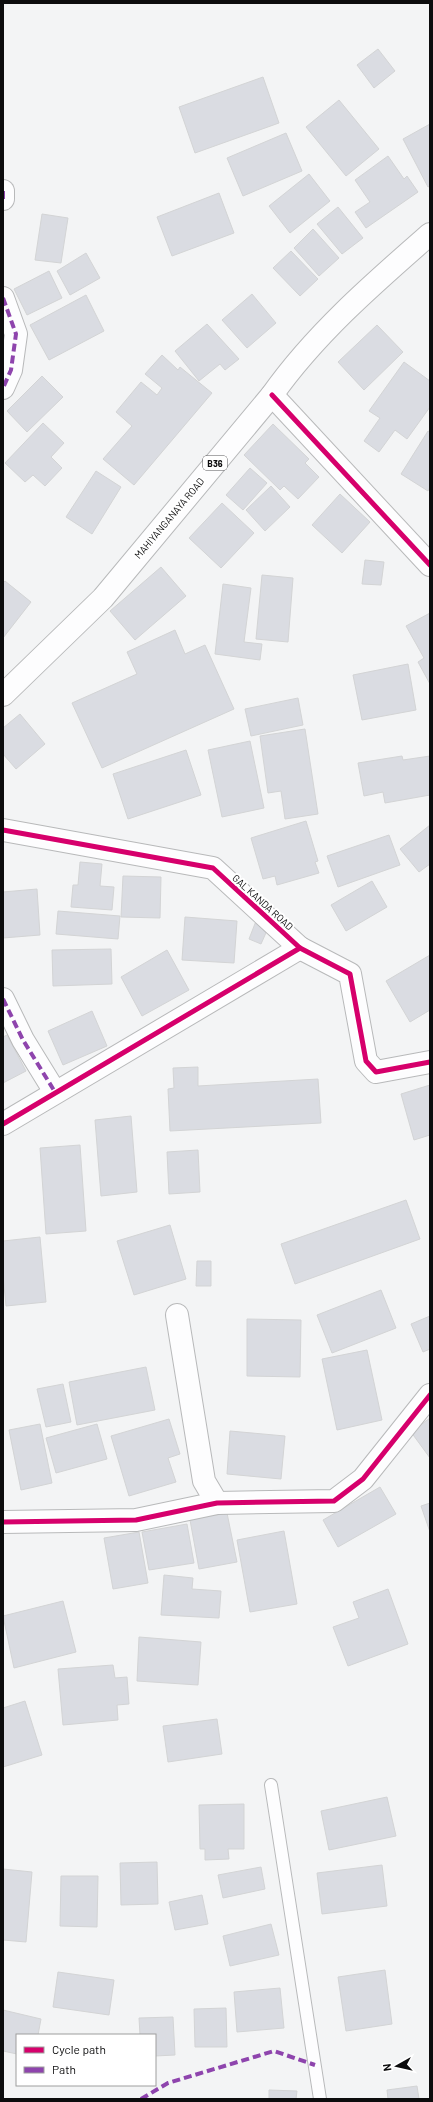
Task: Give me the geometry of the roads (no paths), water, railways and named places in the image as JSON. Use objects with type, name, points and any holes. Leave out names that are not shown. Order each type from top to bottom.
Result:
[{"type":"street","points":[[3,191],[3,199]]},
{"type":"street","name":"MAHIYANGANAYA ROAD","points":[[3,695],[103,598],[272,395],[290,369],[356,301],[430,234]]},
{"type":"street","points":[[3,298],[16,334],[11,370],[3,388]]},
{"type":"street","points":[[272,395],[430,565]]},
{"type":"street","name":"GAL KANDA ROAD","points":[[3,830],[213,868],[300,948],[350,974],[366,1061],[376,1072],[430,1062]]},
{"type":"street","points":[[3,1124],[300,948]]},
{"type":"street","points":[[3,999],[23,1040],[55,1092]]},
{"type":"street","points":[[177,1315],[204,1481],[217,1503]]},
{"type":"street","points":[[3,1522],[136,1520],[217,1503],[334,1501],[363,1479],[430,1395]]},
{"type":"lane","points":[[271,1785],[320,2099]]}]
